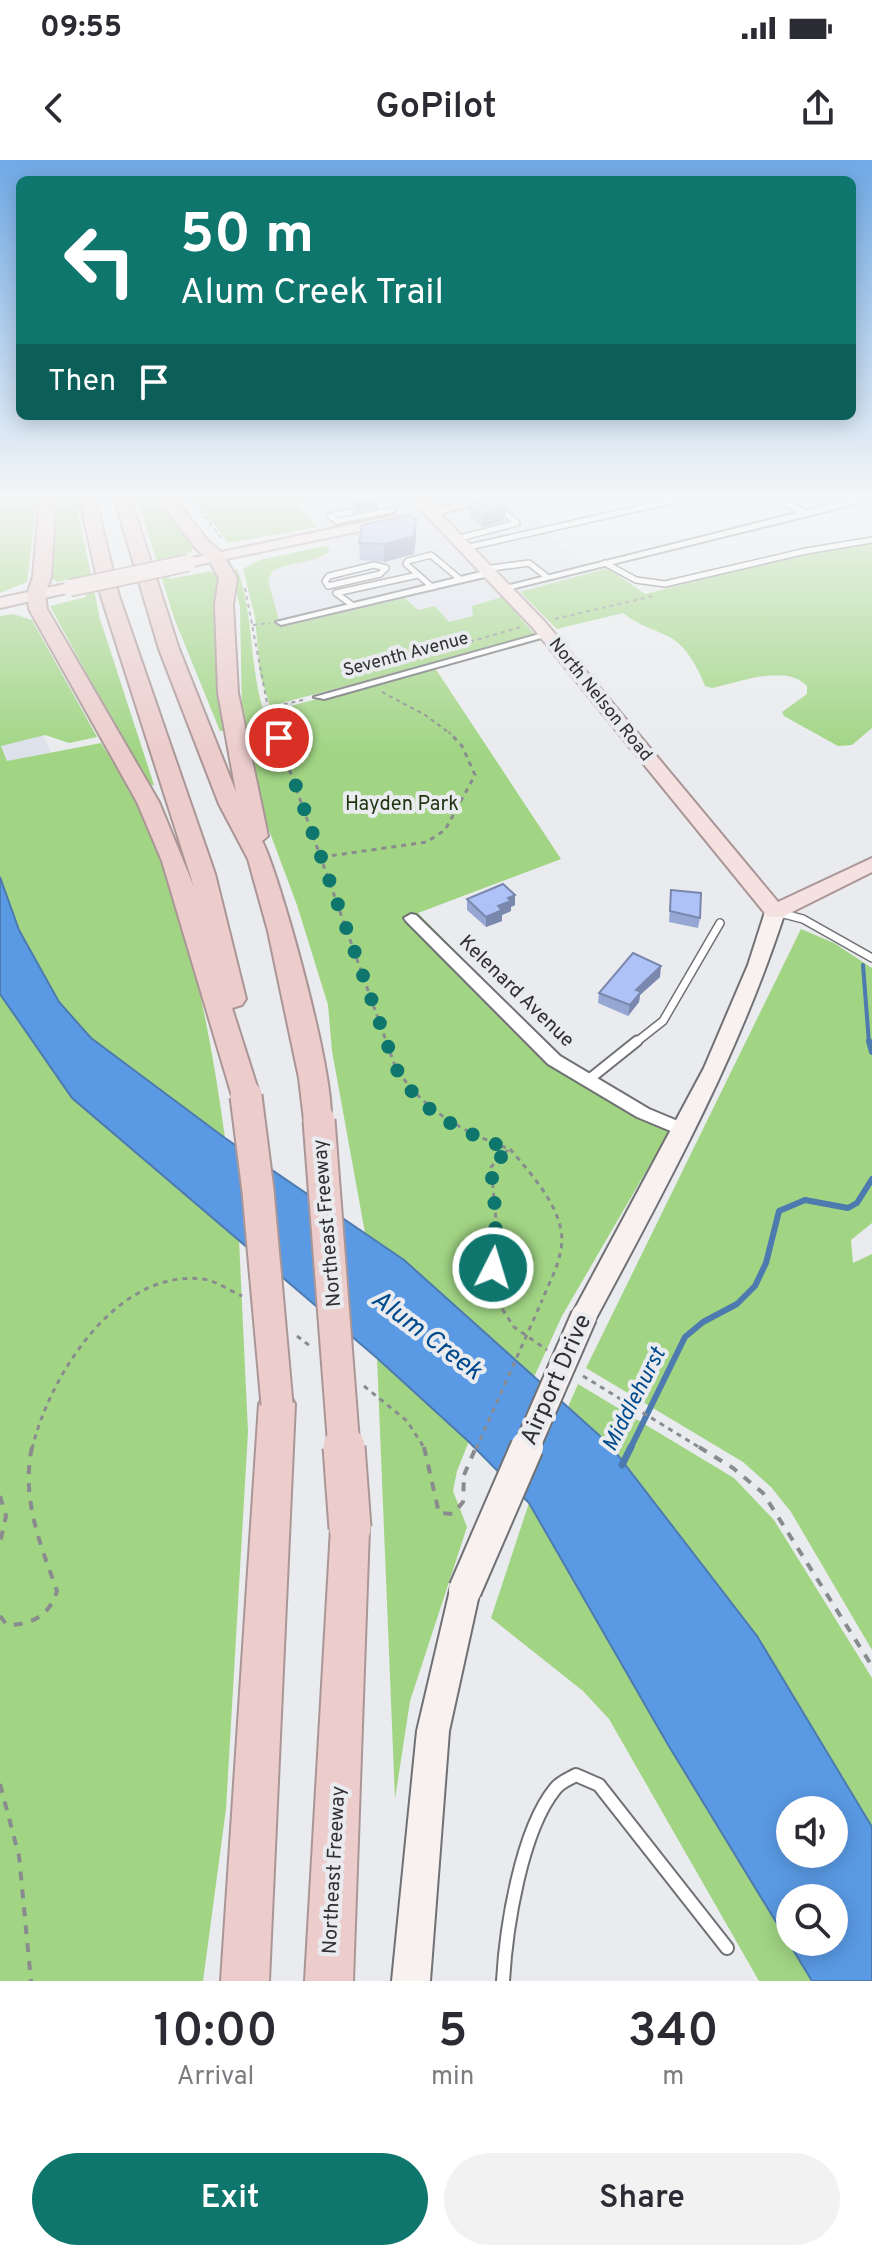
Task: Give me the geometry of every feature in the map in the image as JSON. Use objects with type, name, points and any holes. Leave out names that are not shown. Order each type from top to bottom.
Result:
[{"type":"highway","points":[[40,582],[36,595],[38,609],[148,802],[174,861],[246,1096]]},
{"type":"highway","points":[[107,582],[203,874],[231,984],[258,1191],[277,1404],[245,1981]]},
{"type":"highway","name":"Northeast Freeway","points":[[147,582],[169,649],[230,804],[260,859],[281,931],[319,1120],[326,1177],[350,1528],[329,1981]]},
{"type":"highway","points":[[227,582],[224,604],[228,693],[260,859]]},
{"type":"main road","points":[[2,602],[98,582]]},
{"type":"main road","name":"North Nelson Road","points":[[497,582],[543,629],[775,912]]},
{"type":"main road","points":[[775,912],[872,864]]},
{"type":"main road","name":"Airport Drive","points":[[411,1981],[433,1731],[465,1590],[584,1316],[708,1084],[758,969],[775,912]]},
{"type":"street","points":[[281,622],[453,582]]},
{"type":"street","points":[[503,588],[527,582]]},
{"type":"street","name":"Seventh Avenue","points":[[320,697],[543,629]]},
{"type":"street","name":"Kelenard Avenue","points":[[411,918],[554,1060],[586,1082],[643,1113],[684,1130]]},
{"type":"lane","points":[[326,582],[352,605]]},
{"type":"lane","points":[[328,586],[345,582]]},
{"type":"lane","points":[[336,593],[386,582]]},
{"type":"lane","points":[[426,582],[432,587]]},
{"type":"lane","points":[[650,582],[674,582]]},
{"type":"lane","points":[[775,912],[803,919],[872,958]]},
{"type":"lane","points":[[586,1082],[663,1021],[720,923]]},
{"type":"lane","points":[[503,1981],[503,1962],[524,1860],[552,1795],[558,1786],[576,1775],[599,1785],[727,1948]]},
{"type":"path","points":[[239,582],[248,599],[254,647],[268,708],[395,1066],[405,1086],[423,1106],[470,1135],[509,1149],[530,1172],[551,1205],[562,1243],[541,1303],[464,1475],[463,1502],[453,1514],[439,1513],[431,1495],[431,1471],[423,1443],[412,1424],[359,1381]]},
{"type":"path","points":[[412,660],[443,648],[543,629],[654,595]]},
{"type":"path","points":[[322,857],[427,842],[445,830],[475,775],[472,760],[447,728],[369,683]]},
{"type":"path","points":[[268,708],[320,697]]},
{"type":"path","points":[[509,1149],[491,1167],[496,1219],[491,1292],[514,1327],[551,1353]]},
{"type":"path","points":[[0,1616],[7,1625],[23,1626],[48,1612],[55,1602],[57,1591],[32,1516],[28,1468],[43,1413],[72,1359],[97,1324],[121,1303],[154,1283],[175,1276],[224,1282],[248,1300]]},
{"type":"path","points":[[285,1327],[322,1354]]},
{"type":"path","points":[[575,1370],[733,1468],[763,1493],[872,1666]]},
{"type":"path","points":[[0,1496],[4,1499],[6,1516],[0,1543]]},
{"type":"path","points":[[0,1784],[11,1815],[28,1914],[31,1981]]},
{"type":"shaded area","points":[[268,582],[557,582],[473,605],[473,616],[449,623],[435,607],[418,610],[405,598],[281,627]]},
{"type":"shaded area","points":[[42,733],[51,752],[8,762],[0,742]]},
{"type":"green space","points":[[0,582],[27,582],[27,582],[0,593]]},
{"type":"green space","points":[[85,582],[92,582],[100,619],[154,785],[148,786],[50,606],[86,597]]},
{"type":"green space","points":[[163,582],[217,582],[227,731],[220,731],[174,618]]},
{"type":"green space","name":"Hayden Park","points":[[234,582],[241,582],[242,585],[264,713],[435,668],[561,859],[418,913],[564,1061],[623,1100],[676,1120],[562,1316],[534,1377],[404,1260],[365,1233],[332,1051],[328,1005],[297,905],[257,798],[242,718],[240,607]]},
{"type":"green space","points":[[246,582],[268,582],[281,627],[405,598],[418,610],[435,606],[449,622],[473,616],[472,606],[502,597],[536,636],[270,706],[260,674],[255,617]]},
{"type":"green space","points":[[557,582],[628,582],[645,594],[693,582],[872,582],[872,728],[852,745],[838,746],[784,716],[782,712],[807,694],[807,686],[798,679],[761,676],[712,688],[705,686],[692,660],[678,643],[623,613],[557,629],[520,592]]},
{"type":"green space","points":[[13,614],[32,620],[97,737],[69,743],[45,735],[1,746],[7,761],[101,743],[127,786],[157,851],[184,931],[204,1013],[225,1138],[205,1123],[130,1112],[0,913],[0,616]]},
{"type":"green space","points":[[801,929],[834,943],[872,968],[872,1223],[851,1240],[853,1263],[872,1254],[872,1650],[791,1512],[771,1487],[743,1462],[586,1368]]},
{"type":"green space","points":[[0,994],[72,1098],[239,1240],[248,1432],[226,1809],[203,1981],[0,1981]]},
{"type":"green space","points":[[377,1358],[469,1441],[453,1491],[467,1527],[410,1701],[395,1799]]},
{"type":"green space","points":[[578,1384],[734,1478],[774,1520],[872,1678],[872,1827],[757,1636],[611,1445],[568,1407]]},
{"type":"green space","points":[[529,1503],[667,1743],[776,1922],[776,1956],[797,1956],[812,1981],[759,1981],[609,1719],[583,1691],[491,1618]]},
{"type":"water","name":"Alum Creek","points":[[0,877],[19,930],[59,1002],[91,1038],[225,1138],[404,1260],[610,1445],[757,1636],[872,1827],[872,1981],[812,1981],[797,1956],[848,1956],[848,1884],[776,1884],[776,1922],[667,1743],[529,1503],[468,1441],[377,1358],[72,1098],[0,994]]},
{"type":"building","points":[[503,884],[515,895],[508,898],[511,901],[498,906],[502,910],[486,917],[467,899]]},
{"type":"building","points":[[671,890],[701,893],[700,918],[670,911]]},
{"type":"building","points":[[633,953],[661,966],[636,990],[641,992],[630,1005],[599,993]]},
{"type":"waterway","name":"Middlehurst","points":[[863,965],[869,1043]]},
{"type":"waterway","name":"Middlehurst","points":[[869,1041],[872,1052]]},
{"type":"waterway","name":"Middlehurst","points":[[630,1449],[685,1337],[703,1322],[737,1304],[755,1286],[766,1263],[779,1211],[805,1200],[848,1208],[857,1203],[872,1179]]},
{"type":"waterway","name":"Middlehurst","points":[[622,1465],[630,1449]]},
{"type":"route","points":[[279,738],[395,1066],[405,1086],[423,1106],[470,1135],[509,1149],[491,1167],[496,1219],[493,1268]]}]
